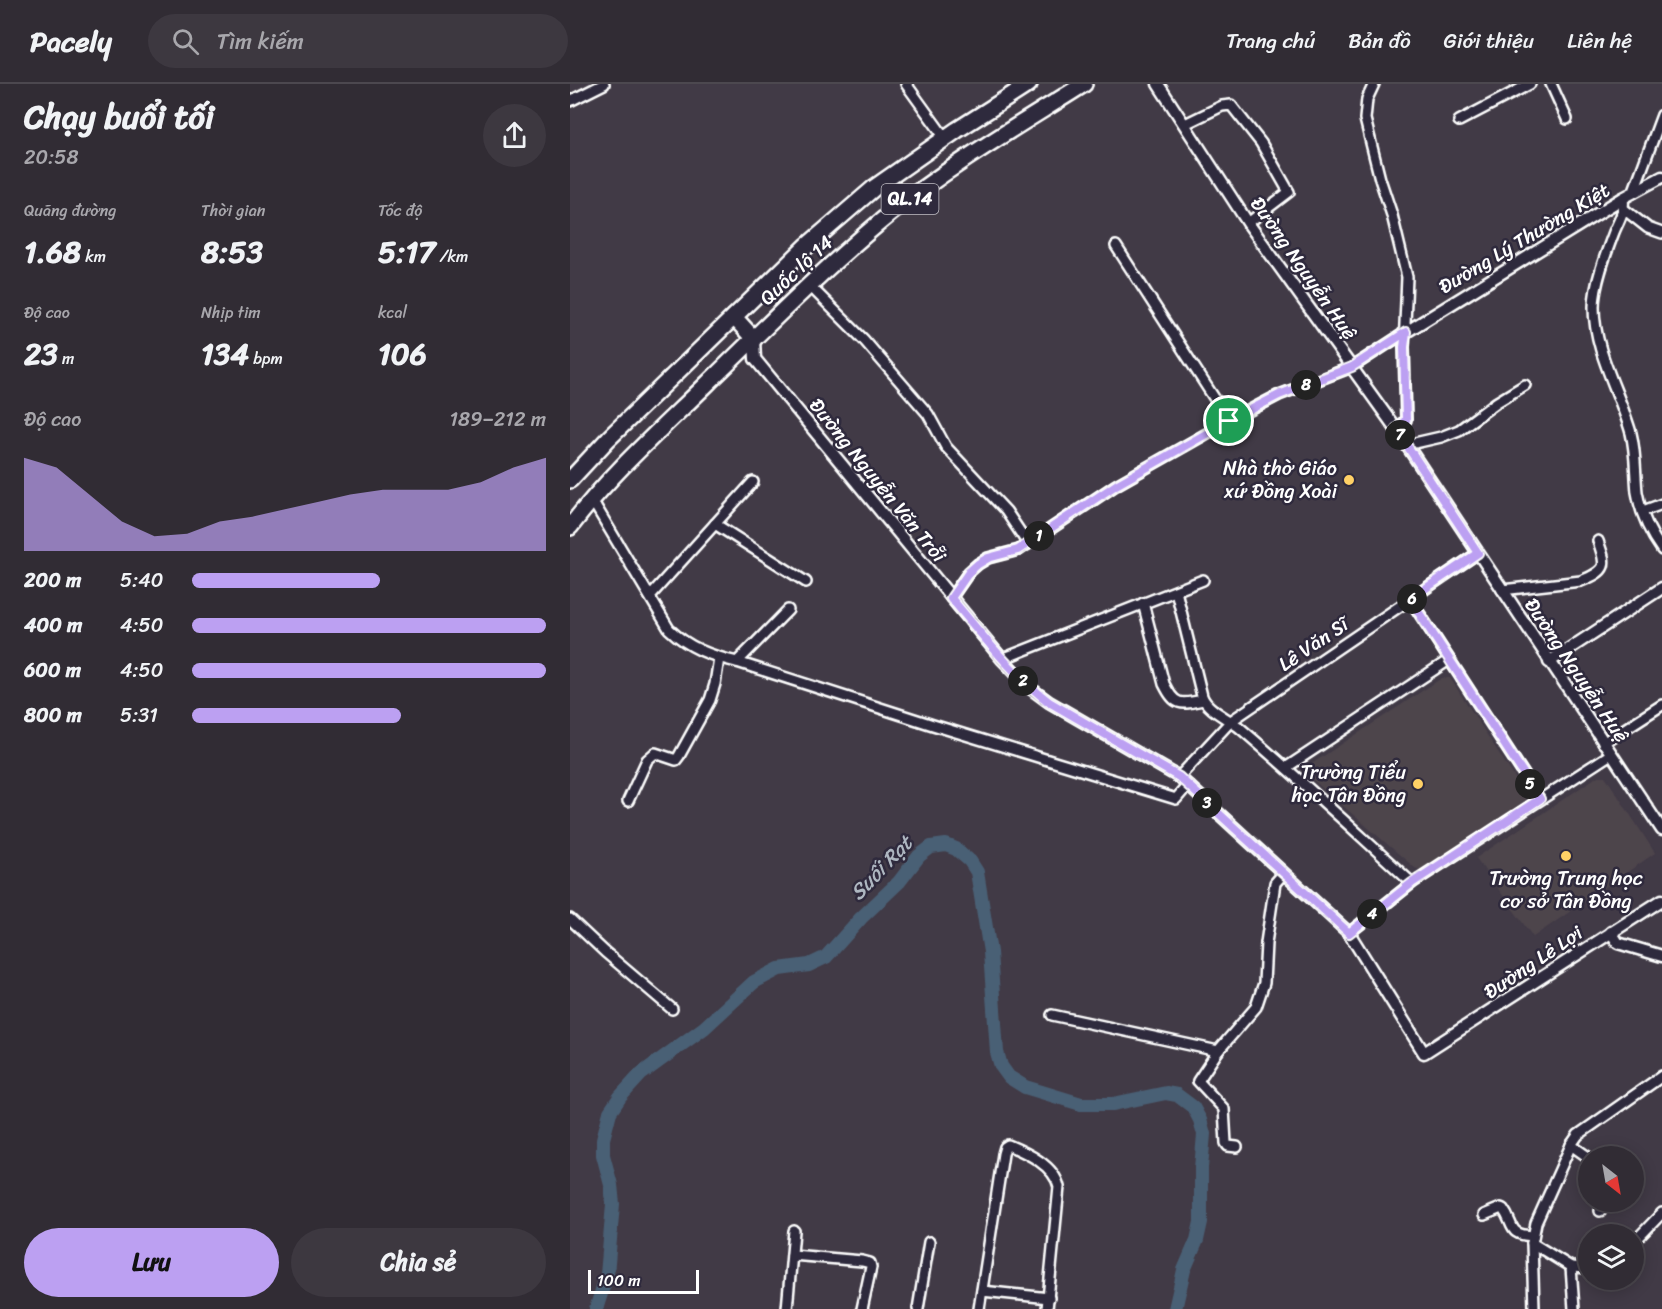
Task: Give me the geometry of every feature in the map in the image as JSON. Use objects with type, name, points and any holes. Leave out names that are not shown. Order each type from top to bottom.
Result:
[{"type":"highway","name":"Quốc lộ 14","points":[[570,480],[609,438],[808,245],[874,188],[945,138],[1029,84]]},
{"type":"highway","name":"Quốc lộ 14","points":[[570,527],[630,459],[828,267],[892,212],[974,154],[1084,84]]},
{"type":"highway","points":[[734,317],[754,339]]},
{"type":"street","points":[[570,101],[604,84]]},
{"type":"street","points":[[906,84],[945,138]]},
{"type":"street","name":"Đường Nguyễn Huệ","points":[[1158,84],[1248,223],[1396,429],[1662,830]]},
{"type":"street","points":[[1374,84],[1367,99],[1365,119],[1407,277],[1404,347],[1406,420],[1396,429]]},
{"type":"street","points":[[1459,121],[1530,84]]},
{"type":"street","points":[[1551,84],[1567,119]]},
{"type":"street","points":[[1185,124],[1222,106],[1231,105],[1261,143],[1289,192],[1248,223]]},
{"type":"street","points":[[1662,115],[1614,234],[1596,287],[1594,306],[1599,344],[1631,433],[1642,511],[1649,529],[1662,550]]},
{"type":"street","name":"Đường Lý Thường Kiệt","points":[[1406,332],[1662,177]]},
{"type":"street","points":[[1624,210],[1648,228],[1662,233]]},
{"type":"street","points":[[1116,246],[1229,421]]},
{"type":"street","points":[[810,286],[864,340],[928,414],[946,447],[1000,503],[1028,544]]},
{"type":"street","points":[[951,598],[969,572],[988,558],[1018,550],[1116,485],[1229,421],[1279,395],[1352,367],[1406,332]]},
{"type":"street","name":"Đường Nguyễn Văn Trỗi","points":[[754,339],[755,359],[1002,659],[1030,688],[1049,702],[1179,777],[1349,933],[1424,1053]]},
{"type":"street","points":[[1406,445],[1441,437],[1459,430],[1525,385]]},
{"type":"street","points":[[650,596],[753,482]]},
{"type":"street","points":[[592,500],[650,596],[653,605],[669,629],[683,642],[719,658],[1176,799],[1188,785]]},
{"type":"street","points":[[1642,511],[1662,504]]},
{"type":"street","points":[[715,524],[806,582]]},
{"type":"street","points":[[1502,590],[1581,581],[1591,577],[1603,567],[1605,561],[1598,541]]},
{"type":"street","name":"Lê Văn Sĩ","points":[[1179,777],[1231,721],[1478,553]]},
{"type":"street","points":[[1002,659],[1203,580]]},
{"type":"street","points":[[1549,662],[1662,588]]},
{"type":"street","points":[[1176,591],[1203,700],[1287,767],[1412,883]]},
{"type":"street","points":[[1410,599],[1540,799]]},
{"type":"street","points":[[1143,603],[1168,692],[1173,699],[1183,704],[1203,700]]},
{"type":"street","points":[[737,662],[788,610]]},
{"type":"street","points":[[628,801],[647,760],[655,753],[676,760],[679,756],[710,700],[719,658]]},
{"type":"street","points":[[1287,767],[1449,660]]},
{"type":"street","points":[[1603,742],[1662,705]]},
{"type":"street","points":[[1349,933],[1412,883],[1611,754]]},
{"type":"street","points":[[1237,1147],[1228,1146],[1226,1143],[1224,1109],[1198,1081],[1218,1051],[1256,1006],[1264,983],[1266,944],[1275,883],[1283,874]]},
{"type":"street","name":"Đường Lê Lợi","points":[[1424,1053],[1478,1021],[1662,900]]},
{"type":"street","points":[[570,919],[672,1009]]},
{"type":"street","points":[[1611,932],[1618,943],[1662,956]]},
{"type":"street","points":[[1052,1015],[1218,1051]]},
{"type":"street","points":[[1534,1309],[1532,1239],[1536,1223],[1571,1145],[1578,1135],[1662,1076]]},
{"type":"street","points":[[980,1309],[1003,1154],[1008,1145],[1040,1162],[1055,1175],[1059,1186],[1047,1309]]},
{"type":"street","points":[[1571,1145],[1578,1150]]},
{"type":"street","points":[[1484,1215],[1503,1209],[1514,1231],[1532,1239],[1570,1267],[1578,1267]]},
{"type":"street","points":[[1644,1232],[1662,1213]]},
{"type":"street","points":[[787,1309],[794,1232]]},
{"type":"street","points":[[918,1309],[929,1242]]},
{"type":"street","points":[[792,1255],[870,1263],[862,1309]]},
{"type":"street","points":[[1570,1267],[1574,1309]]},
{"type":"street","points":[[982,1291],[1049,1298]]},
{"type":"shaded area","name":"Trường Tiểu học Tân Đồng","points":[[1442,678],[1450,678],[1526,795],[1525,801],[1424,871],[1415,868],[1306,774],[1307,767]]},
{"type":"shaded area","name":"Trường Trung học cơ sở Tân Đồng","points":[[1598,776],[1605,776],[1655,853],[1533,937],[1476,858]]},
{"type":"waterway","name":"Suối Rạt","points":[[596,1309],[607,1275],[613,1204],[611,1185],[603,1155],[603,1139],[610,1112],[620,1097],[641,1074],[704,1028],[754,982],[779,969],[809,965],[826,957],[861,918],[899,882],[919,856],[931,847],[946,845],[956,849],[970,861],[977,872],[990,952],[997,1052],[1001,1066],[1009,1077],[1025,1087],[1081,1104],[1113,1104],[1166,1093],[1177,1095],[1193,1107],[1200,1120],[1204,1134],[1201,1168],[1201,1222],[1197,1240],[1184,1270],[1175,1309]]},
{"type":"place","name":"Nhà thờ Giáo xứ Đồng Xoài","points":[[1349,480]]},
{"type":"place","name":"Trường Tiểu học Tân Đồng","points":[[1418,784]]},
{"type":"place","name":"Trường Trung học cơ sở Tân Đồng","points":[[1566,856]]},
{"type":"route","points":[[1406,332],[1404,347],[1406,420],[1396,429],[1478,553],[1410,599],[1540,799],[1412,883],[1349,933],[1179,777],[1049,702],[1030,688],[1002,659],[951,598],[969,572],[978,564],[988,558],[1018,550],[1116,485],[1229,421],[1279,395],[1352,367],[1406,332]]}]
